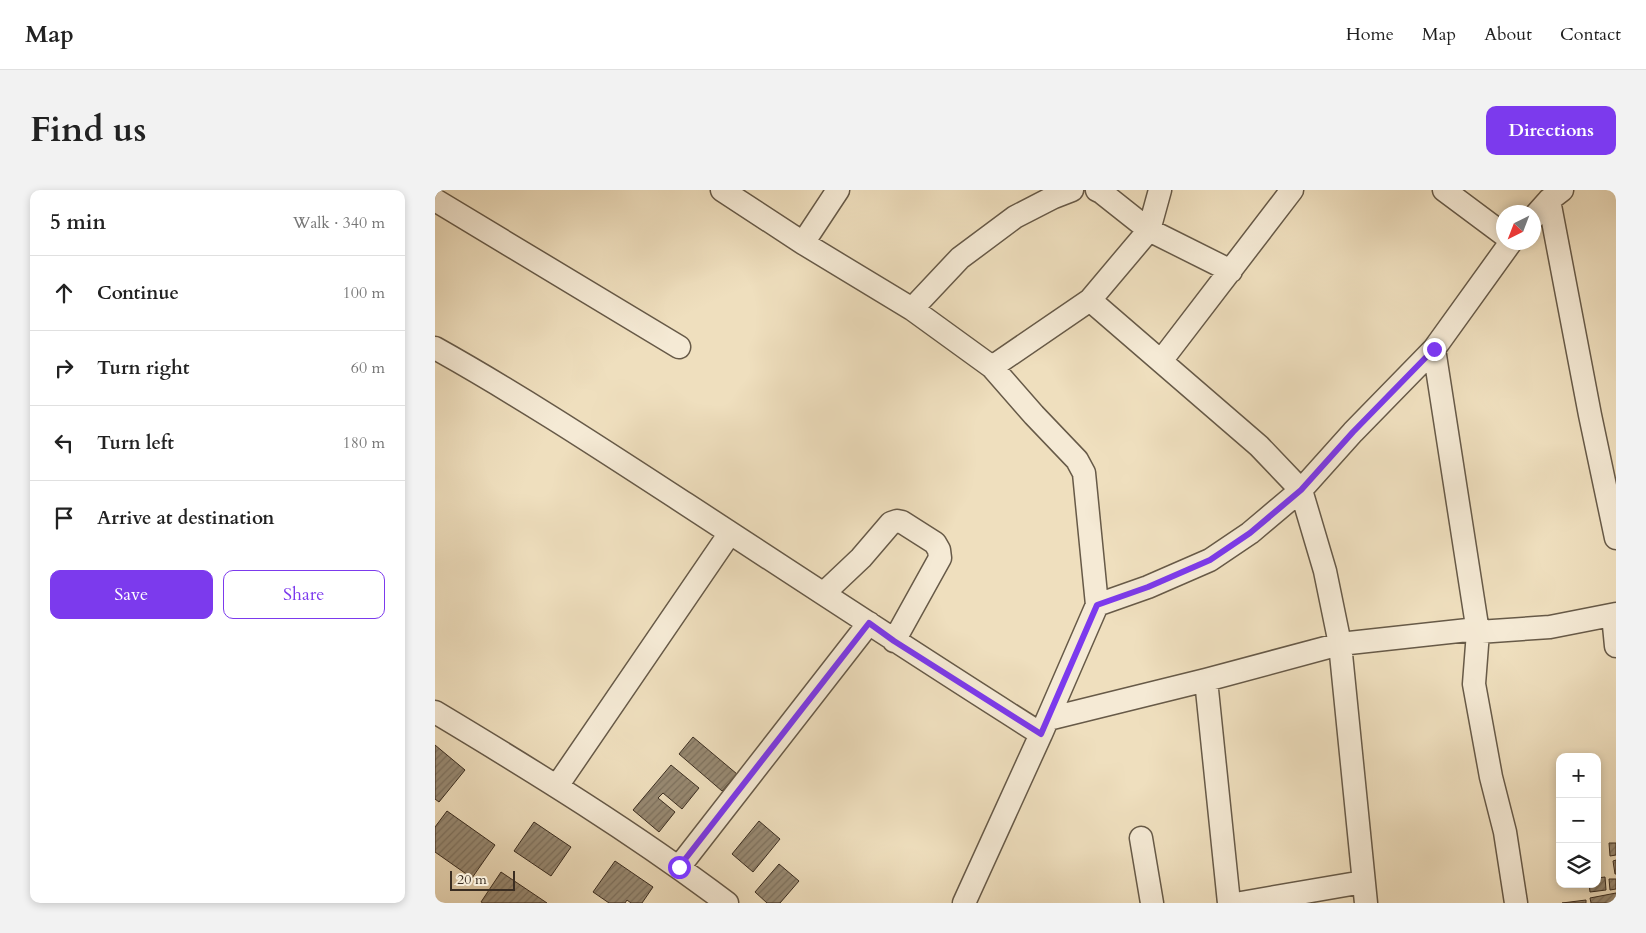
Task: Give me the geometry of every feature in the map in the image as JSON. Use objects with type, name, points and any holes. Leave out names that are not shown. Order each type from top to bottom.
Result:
[{"type":"street","points":[[722,190],[803,243],[912,309],[992,367],[1077,460],[1084,473],[1097,605],[1045,727],[964,903]]},
{"type":"street","points":[[803,243],[839,190]]},
{"type":"street","points":[[912,309],[960,258],[1007,223],[1031,209],[1072,190]]},
{"type":"street","points":[[1097,190],[1149,230],[1231,270]]},
{"type":"street","points":[[992,367],[1090,300],[1149,230],[1160,190]]},
{"type":"street","points":[[1161,361],[1293,190]]},
{"type":"street","points":[[1444,190],[1496,229]]},
{"type":"street","points":[[1541,210],[1555,195]]},
{"type":"street","points":[[1555,195],[1591,415],[1616,538]]},
{"type":"street","points":[[435,200],[679,347]]},
{"type":"street","points":[[1097,605],[1148,587],[1210,560],[1250,533],[1301,490],[1353,432],[1434,349],[1505,250]]},
{"type":"street","points":[[1090,300],[1259,446],[1301,490],[1325,572],[1340,644],[1365,892],[1241,903]]},
{"type":"street","points":[[435,348],[543,412],[824,593],[894,641],[1045,727],[1206,680],[1340,644],[1467,630],[1478,632],[1550,627],[1614,614],[1616,646]]},
{"type":"street","points":[[1434,349],[1478,632],[1474,684],[1491,777],[1505,832],[1516,903]]},
{"type":"street","points":[[824,593],[861,558],[891,522],[902,522],[935,544],[939,550],[940,558],[894,641]]},
{"type":"street","points":[[557,786],[730,533]]},
{"type":"street","points":[[679,867],[869,623]]},
{"type":"street","points":[[1206,680],[1229,903]]},
{"type":"street","points":[[435,712],[557,786],[679,867],[727,903]]},
{"type":"street","points":[[1141,838],[1152,903]]},
{"type":"building","points":[[693,737],[737,774],[722,791],[679,754]]},
{"type":"building","points":[[435,745],[465,770],[439,802],[435,799]]},
{"type":"building","points":[[671,765],[699,788],[682,809],[663,793],[658,798],[675,812],[659,832],[633,810]]},
{"type":"building","points":[[447,811],[495,845],[472,878],[435,852],[435,827]]},
{"type":"building","points":[[759,821],[780,839],[753,872],[732,854]]},
{"type":"building","points":[[534,822],[571,847],[551,876],[514,851]]},
{"type":"building","points":[[1609,843],[1616,843],[1616,855],[1610,856]]},
{"type":"building","points":[[1616,860],[1616,874],[1615,874],[1613,861]]},
{"type":"building","points":[[615,861],[653,887],[642,903],[631,903],[627,900],[625,903],[609,903],[593,892]]},
{"type":"building","points":[[779,864],[799,881],[780,903],[767,903],[755,892]]},
{"type":"building","points":[[501,872],[547,903],[481,902]]},
{"type":"building","points":[[1605,877],[1606,890],[1590,892],[1590,888],[1601,888],[1601,878]]},
{"type":"building","points":[[1609,879],[1616,879],[1616,889],[1610,890]]},
{"type":"building","points":[[1616,893],[1616,903],[1591,903],[1590,898]]},
{"type":"building","points":[[1586,900],[1586,903],[1562,903]]},
{"type":"route","points":[[679,867],[869,623],[894,641],[1041,734],[1097,605],[1148,587],[1210,560],[1250,533],[1301,490],[1353,432],[1434,349]]}]
